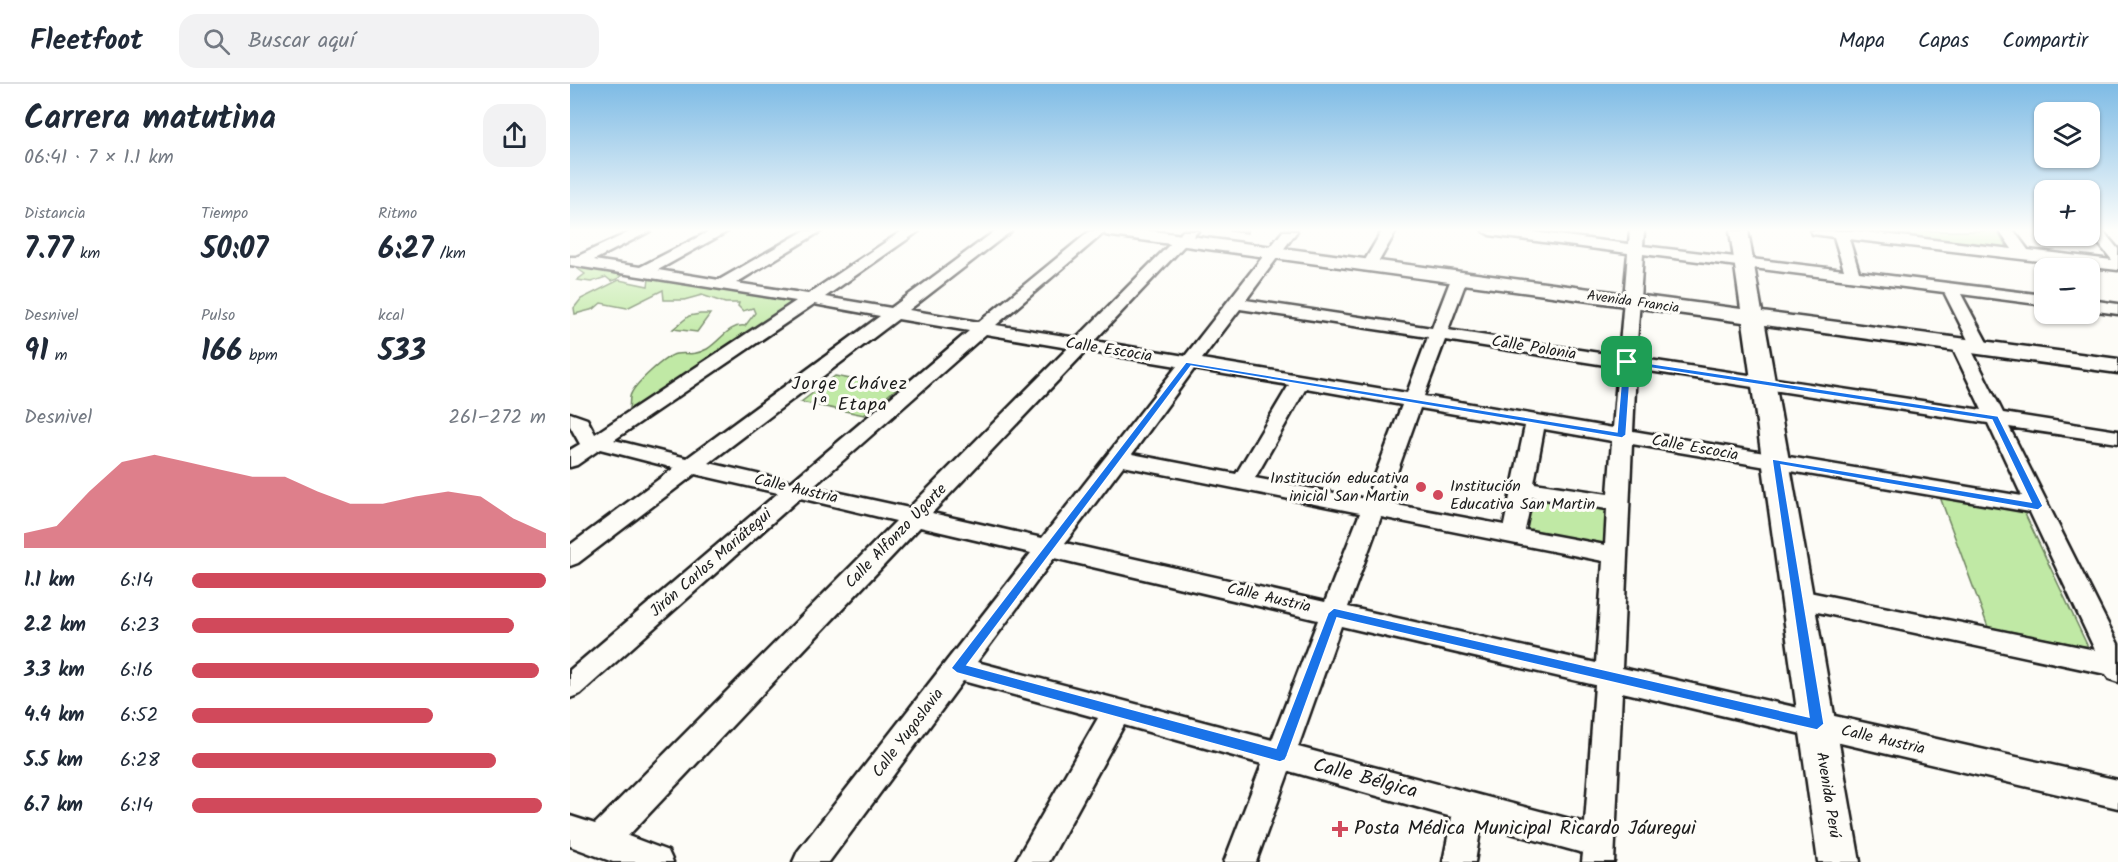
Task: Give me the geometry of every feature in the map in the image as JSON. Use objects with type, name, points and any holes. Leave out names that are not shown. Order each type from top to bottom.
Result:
[{"type":"street","name":"Calle Escocia","points":[[610,267],[811,299],[2038,506]]},
{"type":"street","points":[[643,272],[652,267]]},
{"type":"street","points":[[722,285],[752,267]]},
{"type":"street","points":[[570,460],[584,438],[639,414],[858,267]]},
{"type":"street","points":[[570,557],[955,267]]},
{"type":"street","name":"Jirón Carlos Mariátegui","points":[[570,686],[982,328],[1055,267]]},
{"type":"street","name":"Calle Alfonzo Ugarte","points":[[600,842],[1156,267]]},
{"type":"street","name":"Calle Yugoslavia","points":[[809,862],[1263,267]]},
{"type":"street","name":"Avenida Francia","points":[[1371,267],[2118,366]]},
{"type":"street","points":[[1598,852],[1610,677],[1617,503],[1634,267]]},
{"type":"street","name":"Avenida Perú","points":[[1745,267],[1839,862]]},
{"type":"street","points":[[1780,267],[2034,299]]},
{"type":"street","points":[[1850,267],[1853,276]]},
{"type":"street","points":[[1240,862],[1459,279]]},
{"type":"street","points":[[1950,288],[1995,418],[2117,668]]},
{"type":"street","name":"Calle Polonia","points":[[1235,303],[2118,437]]},
{"type":"street","points":[[2100,306],[2118,309]]},
{"type":"street","points":[[1242,482],[1300,382]]},
{"type":"street","points":[[570,419],[580,423],[584,438]]},
{"type":"street","points":[[1513,535],[1536,422]]},
{"type":"street","name":"Calle Austria","points":[[584,438],[691,466],[2118,794]]},
{"type":"street","points":[[1117,458],[1614,555]]},
{"type":"street","points":[[1523,488],[1617,503]]},
{"type":"street","points":[[1799,599],[2117,668]]},
{"type":"street","name":"Calle Bélgica","points":[[957,668],[1469,807],[1598,852]]},
{"type":"street","points":[[1031,862],[1117,711]]},
{"type":"street","points":[[1459,862],[1469,807]]},
{"type":"street","points":[[570,831],[657,862]]},
{"type":"green space","points":[[597,267],[627,271],[611,281],[606,277],[591,282],[577,280],[585,274],[578,269]]},
{"type":"green space","points":[[656,276],[811,299],[650,403],[629,408],[630,395],[634,389],[665,360],[676,354],[694,354],[707,349],[729,330],[745,326],[755,313],[753,308],[743,311],[738,306],[739,303],[725,303],[702,295],[684,300],[664,300],[663,290],[627,308],[601,303],[594,309],[575,314],[574,308],[581,299],[619,280],[648,286],[649,279]]},
{"type":"green space","points":[[710,314],[697,332],[673,329],[689,316]]},
{"type":"green space","points":[[835,376],[897,388],[864,415],[801,402]]},
{"type":"green space","points":[[1533,491],[1610,505],[1608,548],[1525,532]]},
{"type":"green space","points":[[1940,497],[2024,512],[2088,647],[1988,627]]},
{"type":"place","name":"Institución educativa inicial San Martin","points":[[1421,487]]},
{"type":"place","name":"Institución Educativa San Martin","points":[[1438,495]]},
{"type":"place","name":"Posta Médica Municipal Ricardo Jáuregui","points":[[1340,829]]},
{"type":"district","name":"Jorge Chávez 1ª Etapa","points":[[850,394]]},
{"type":"route","points":[[1627,362],[1995,418],[2038,506],[1776,461],[1817,724],[1334,613],[1280,756],[957,668],[1189,364],[1622,435],[1627,362]]}]
